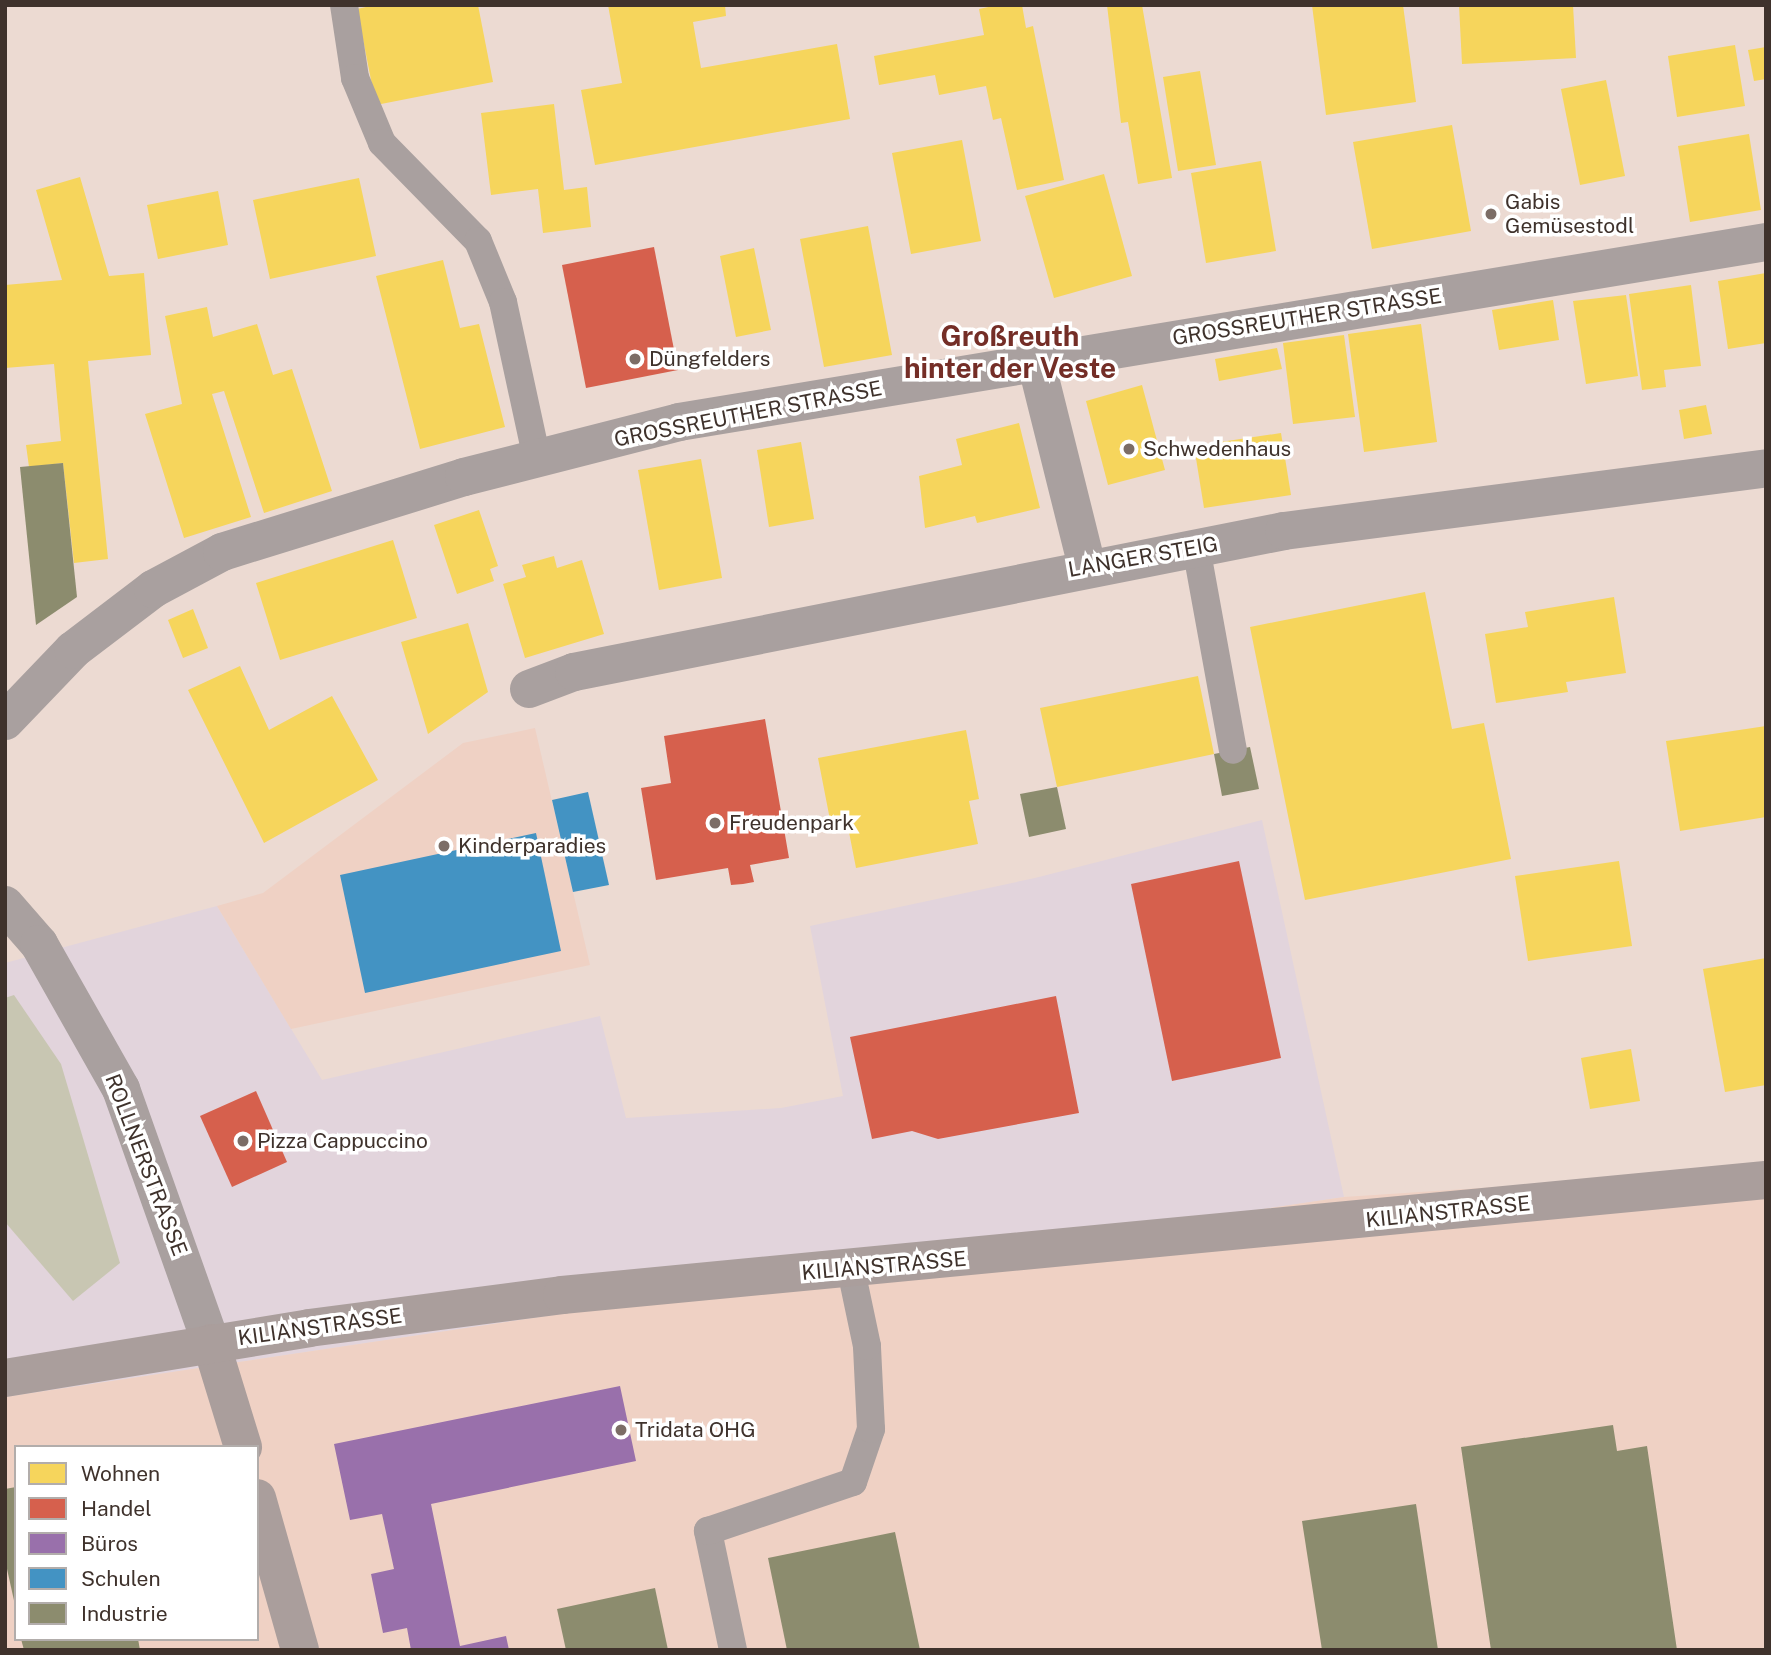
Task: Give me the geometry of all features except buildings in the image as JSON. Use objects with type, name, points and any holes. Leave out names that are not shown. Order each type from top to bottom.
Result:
[{"type":"main road","name":"KILIANSTRASSE","points":[[5,1378],[211,1343],[562,1295],[850,1270],[1766,1180]]},
{"type":"main road","name":"ROLLNERSTRASSE","points":[[211,1343],[242,1445]]},
{"type":"main road","points":[[259,1505],[300,1650]]},
{"type":"street","name":"GROSSREUTHER STRASSE","points":[[5,721],[73,650],[153,589],[222,552],[537,459],[679,422],[1766,242]]},
{"type":"street","points":[[1036,362],[1087,566]]},
{"type":"street","name":"LANGER STEIG","points":[[529,689],[574,672],[1087,566],[1284,531],[1766,468]]},
{"type":"street","name":"ROLLNERSTRASSE","points":[[5,905],[39,944],[121,1089],[211,1343]]},
{"type":"lane","points":[[344,5],[355,78],[382,143],[478,241],[503,302],[537,459]]},
{"type":"lane","points":[[1196,547],[1233,750]]},
{"type":"lane","points":[[733,1650],[708,1531],[853,1482],[871,1429],[867,1346],[850,1270]]},
{"type":"shaded area","name":"Kinderparadies","points":[[535,728],[590,965],[291,1029],[217,906],[263,893],[463,743]]},
{"type":"shaded area","points":[[1262,820],[1344,1197],[5,1397],[5,963],[217,906],[322,1080],[600,1016],[626,1118],[781,1108],[843,1096],[810,926],[1035,878]]},
{"type":"shaded area","points":[[14,995],[61,1064],[120,1263],[73,1301],[5,1222],[5,998]]},
{"type":"shaded area","points":[[1766,1169],[1766,1650],[5,1650],[5,1397],[1344,1197]]},
{"type":"place","name":"Gabis Gemüsestodl","points":[[1491,214]]},
{"type":"place","name":"Düngfelders","points":[[635,359]]},
{"type":"place","name":"Schwedenhaus","points":[[1129,449]]},
{"type":"place","name":"Freudenpark","points":[[715,823]]},
{"type":"place","name":"Kinderparadies","points":[[444,846]]},
{"type":"place","name":"Pizza Cappuccino","points":[[243,1141]]},
{"type":"place","name":"Tridata OHG","points":[[621,1430]]},
{"type":"district","name":"Großreuth hinter der Veste","points":[[1010,352]]}]
